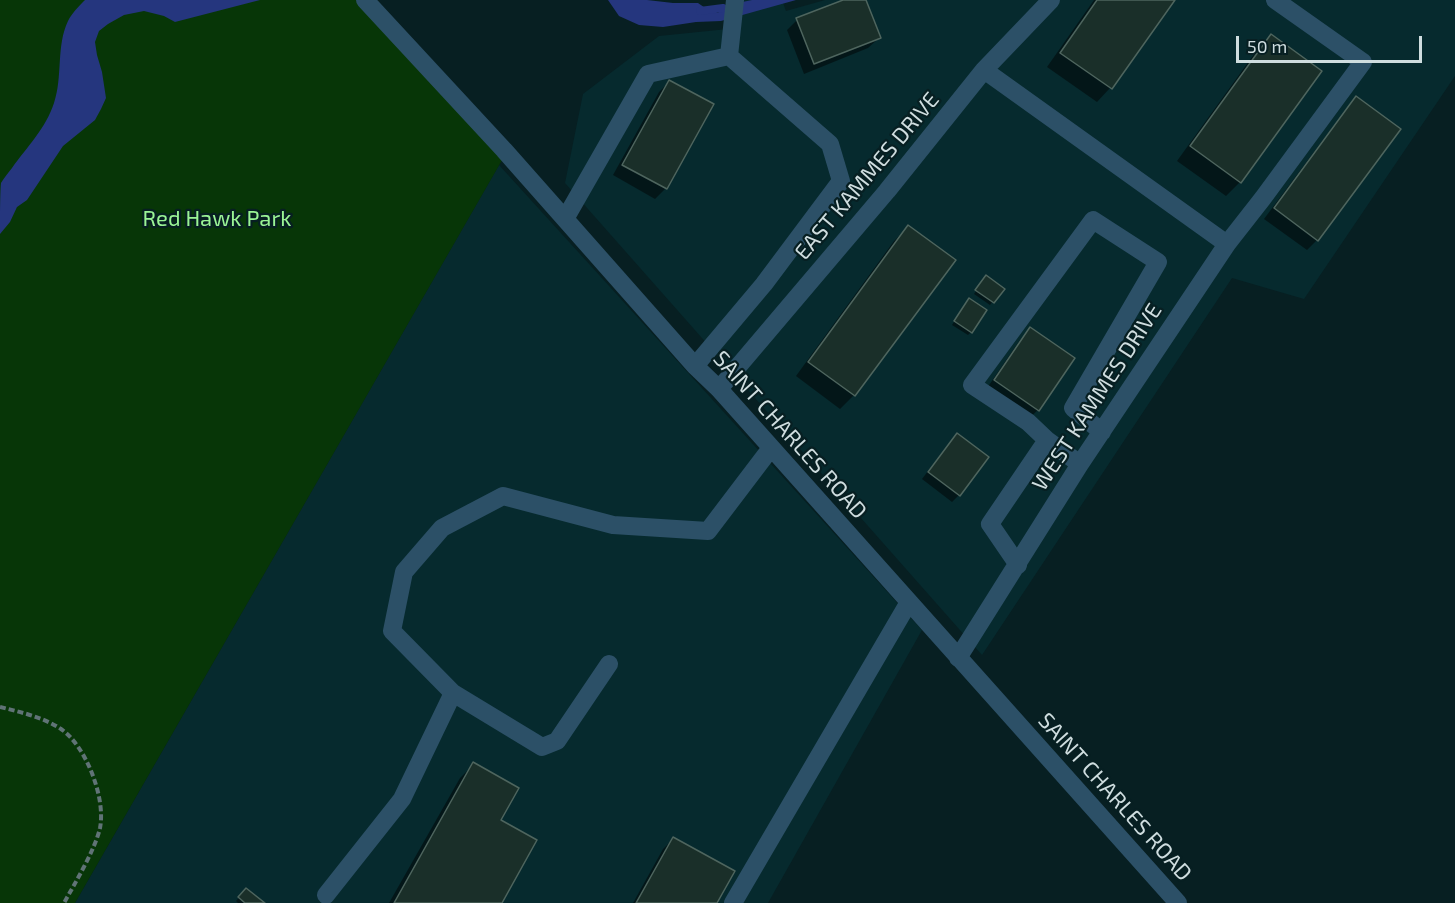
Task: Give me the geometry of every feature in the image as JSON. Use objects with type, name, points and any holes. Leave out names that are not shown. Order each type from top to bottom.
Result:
[{"type":"street","name":"SAINT CHARLES ROAD","points":[[365,0],[504,150],[1178,903]]},
{"type":"street","points":[[729,56],[735,0]]},
{"type":"street","name":"EAST KAMMES DRIVE","points":[[719,389],[887,191],[984,70],[1051,0]]},
{"type":"street","name":"WEST KAMMES DRIVE","points":[[958,658],[1018,566],[1080,464],[1227,244],[1363,62],[1275,0]]},
{"type":"street","points":[[565,219],[648,74],[729,56]]},
{"type":"street","points":[[695,366],[764,284],[841,181],[830,144],[729,56]]},
{"type":"street","points":[[984,70],[1227,244]]},
{"type":"street","points":[[1080,464],[1047,440],[1028,422],[972,385],[1093,220],[1158,261],[1073,408],[1102,432]]},
{"type":"street","points":[[1018,566],[990,524],[1047,440]]},
{"type":"street","points":[[609,664],[557,741],[542,747],[453,693],[392,631],[404,572],[442,528],[503,496],[613,525],[708,531],[771,448]]},
{"type":"street","points":[[733,903],[909,602]]},
{"type":"street","points":[[326,895],[402,799],[453,693]]},
{"type":"path","points":[[0,707],[34,716],[62,729],[77,747],[94,776],[101,808],[100,828],[90,853],[64,903]]},
{"type":"shaded area","points":[[726,0],[782,0],[786,11],[825,0],[1455,0],[1455,76],[1304,299],[1232,278],[982,655],[565,183],[583,94],[659,36],[728,29]]},
{"type":"shaded area","points":[[499,165],[922,630],[768,903],[75,903]]},
{"type":"green space","name":"Red Hawk Park","points":[[0,0],[362,0],[505,155],[75,903],[0,903]]},
{"type":"water","points":[[85,0],[260,0],[175,22],[164,16],[144,11],[124,15],[99,31],[95,42],[106,98],[101,109],[95,120],[63,146],[27,200],[17,207],[10,222],[0,234],[1,183],[36,137],[51,112],[57,93],[64,31],[72,15]]},
{"type":"water","points":[[608,0],[698,3],[711,12],[718,13],[723,6],[752,0],[796,0],[721,21],[663,27],[639,25],[619,16]]},
{"type":"building","points":[[843,0],[866,0],[881,38],[814,64],[796,18]]},
{"type":"building","points":[[1097,0],[1175,0],[1112,89],[1060,53]]},
{"type":"building","points":[[1271,34],[1322,71],[1241,183],[1190,146]]},
{"type":"building","points":[[669,80],[714,104],[667,189],[622,165]]},
{"type":"building","points":[[1356,96],[1401,129],[1318,241],[1274,208]]},
{"type":"building","points":[[908,225],[956,260],[855,396],[808,362]]},
{"type":"building","points":[[986,275],[1005,289],[994,303],[975,290]]},
{"type":"building","points":[[969,298],[987,310],[972,333],[954,321]]},
{"type":"building","points":[[1030,327],[1075,358],[1039,411],[994,380]]},
{"type":"building","points":[[957,433],[989,457],[960,496],[928,472]]},
{"type":"building","points":[[473,762],[519,788],[501,820],[537,840],[502,903],[394,903]]},
{"type":"building","points":[[673,837],[735,871],[717,903],[636,903]]},
{"type":"building","points":[[246,888],[265,903],[245,903],[238,897]]},
{"type":"waterway","points":[[700,11],[723,8]]}]
